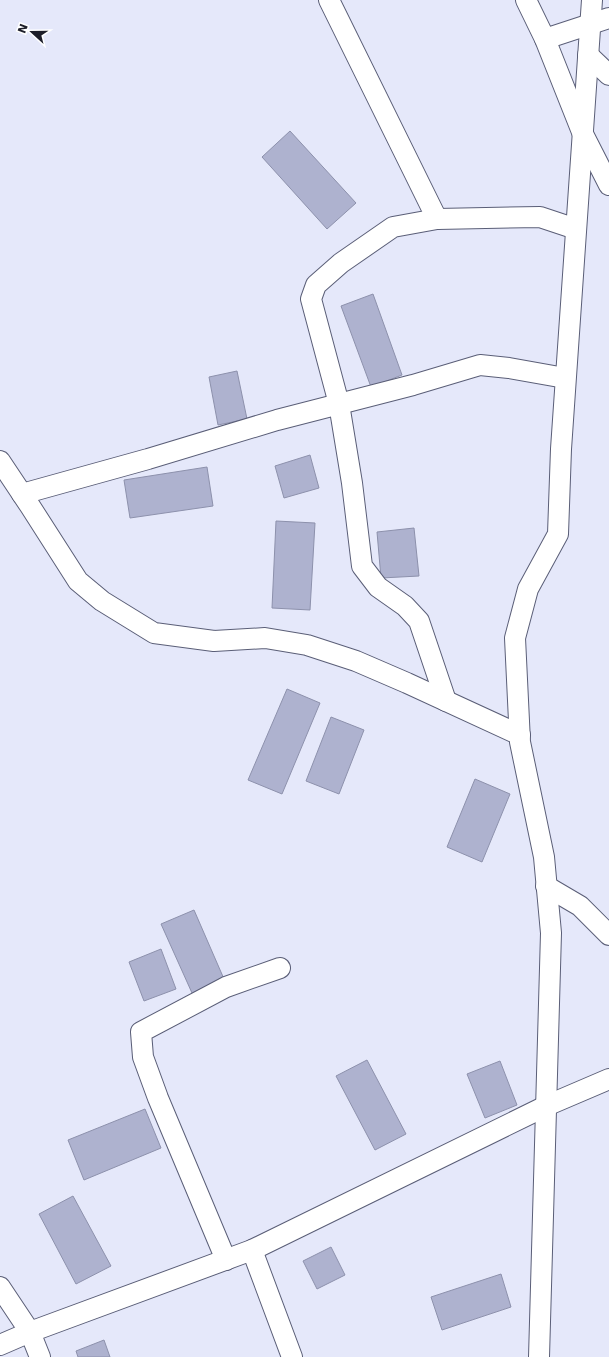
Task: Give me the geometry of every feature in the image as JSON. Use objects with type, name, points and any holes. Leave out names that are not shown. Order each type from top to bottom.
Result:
[{"type":"street","points":[[329,0],[437,219]]},
{"type":"street","points":[[526,0],[545,39],[582,132],[609,185]]},
{"type":"street","points":[[538,1357],[551,933],[544,857],[520,742],[515,638],[528,589],[558,534],[565,378],[588,55],[600,21],[592,0]]},
{"type":"street","points":[[545,39],[600,21]]},
{"type":"street","points":[[588,55],[609,75]]},
{"type":"street","points":[[446,701],[419,621],[405,606],[378,587],[362,566],[352,483],[339,404],[311,299],[316,285],[341,263],[393,227],[437,219],[540,217],[576,229]]},
{"type":"street","points":[[22,494],[148,459],[276,420],[413,386],[480,365],[509,368],[565,378]]},
{"type":"street","points":[[0,461],[78,581],[102,601],[154,633],[214,641],[265,638],[307,645],[356,661],[520,735]]},
{"type":"street","points":[[546,886],[580,906],[609,935]]},
{"type":"street","points":[[226,1260],[142,1057],[141,1032],[226,987],[280,968]]},
{"type":"street","points":[[0,1345],[30,1332],[252,1250],[546,1106],[609,1079]]},
{"type":"street","points":[[252,1250],[292,1357]]},
{"type":"street","points":[[0,1287],[30,1332],[40,1357]]},
{"type":"building","points":[[290,131],[356,203],[327,229],[262,157]]},
{"type":"building","points":[[373,294],[402,375],[371,387],[341,306]]},
{"type":"building","points":[[237,371],[247,419],[218,425],[209,377]]},
{"type":"building","points":[[310,455],[319,488],[284,498],[275,466]]},
{"type":"building","points":[[207,467],[213,506],[130,518],[124,480]]},
{"type":"building","points":[[276,521],[315,523],[310,610],[272,608]]},
{"type":"building","points":[[414,528],[419,576],[381,578],[377,532]]},
{"type":"building","points":[[287,689],[320,703],[282,794],[248,780]]},
{"type":"building","points":[[331,717],[364,730],[339,794],[306,781]]},
{"type":"building","points":[[475,779],[510,794],[482,862],[447,847]]},
{"type":"building","points":[[194,910],[224,979],[192,993],[161,924]]},
{"type":"building","points":[[161,949],[176,989],[144,1001],[129,962]]},
{"type":"building","points":[[367,1060],[406,1134],[375,1150],[336,1076]]},
{"type":"building","points":[[500,1061],[517,1105],[485,1118],[467,1074]]},
{"type":"building","points":[[145,1109],[161,1148],[84,1180],[68,1140]]},
{"type":"building","points":[[73,1196],[111,1266],[76,1284],[39,1214]]},
{"type":"building","points":[[331,1247],[345,1275],[317,1289],[303,1261]]},
{"type":"building","points":[[501,1274],[511,1307],[442,1330],[431,1297]]},
{"type":"building","points":[[104,1340],[110,1357],[78,1357],[76,1351]]}]
